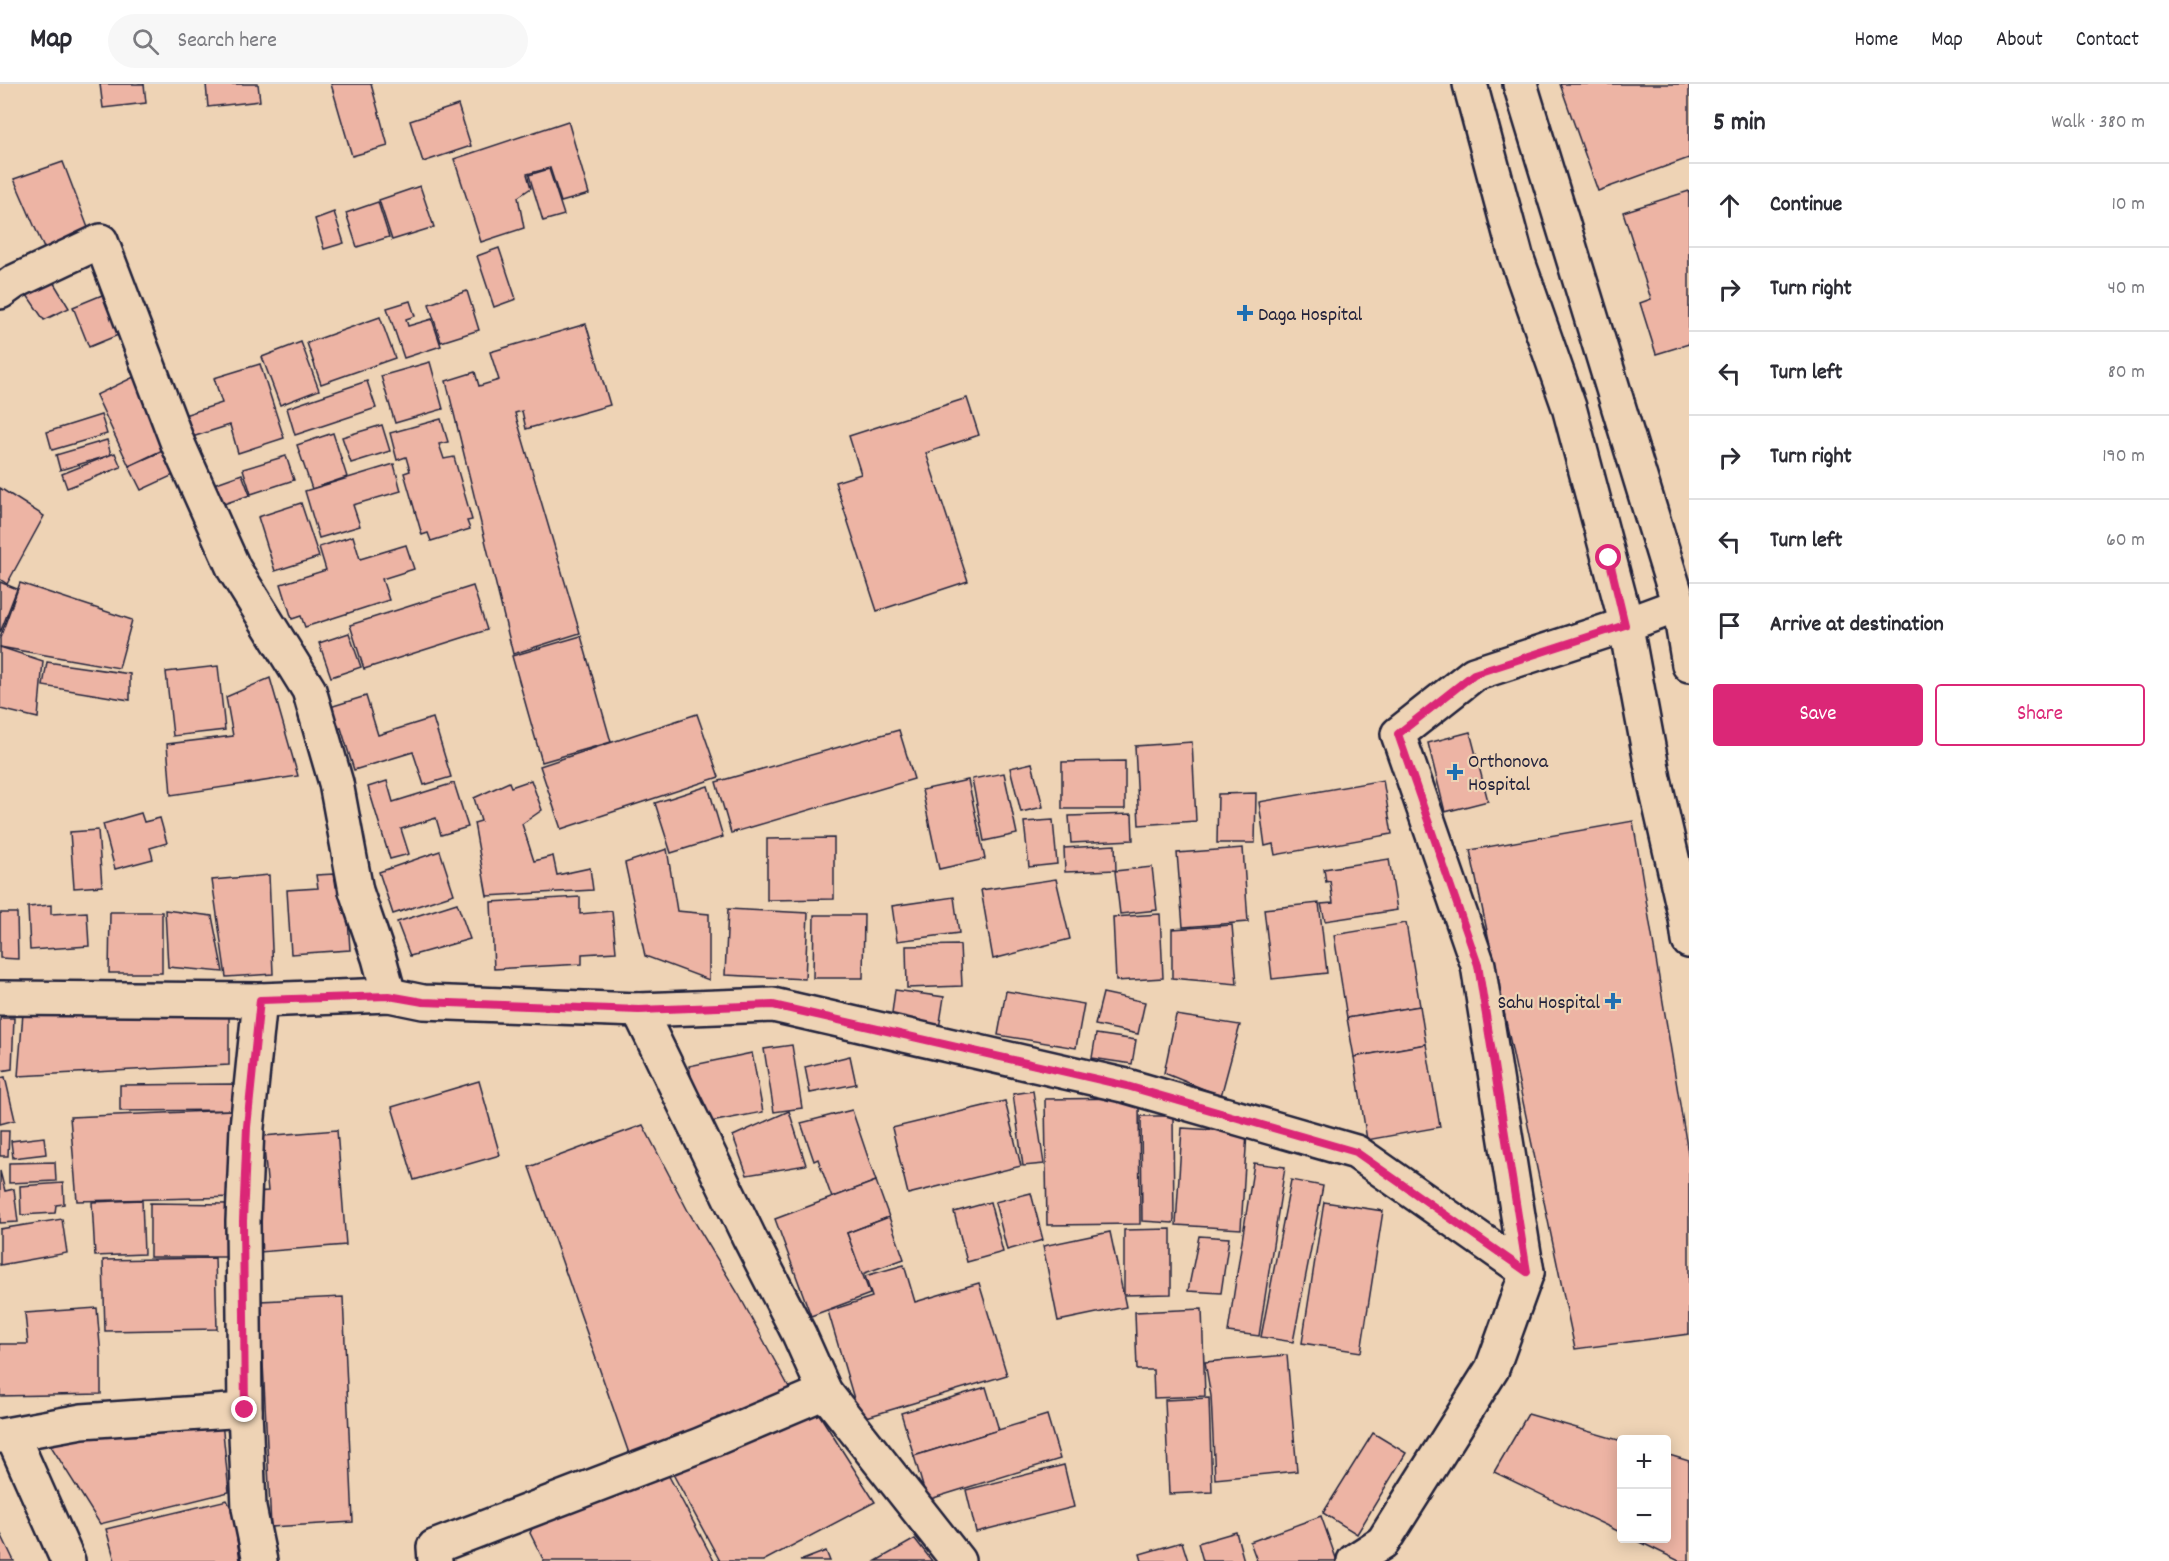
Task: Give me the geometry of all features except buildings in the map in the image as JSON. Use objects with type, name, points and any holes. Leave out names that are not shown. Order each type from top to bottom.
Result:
[{"type":"street","points":[[1470,84],[1516,256],[1569,407],[1612,568],[1689,941]]},
{"type":"street","points":[[1520,84],[1679,605],[1689,665]]},
{"type":"street","points":[[0,292],[14,282],[100,241],[178,444],[234,569],[309,690],[336,783],[356,891],[379,958],[389,996]]},
{"type":"street","points":[[1354,1561],[1383,1542],[1492,1369],[1527,1272],[1478,965],[1398,734],[1474,674],[1679,605]]},
{"type":"street","points":[[0,998],[260,1000],[389,996],[423,1002],[639,1010],[773,1005],[1127,1086],[1356,1152],[1527,1272]]},
{"type":"street","points":[[260,1000],[247,1127],[243,1221],[245,1410],[249,1508],[260,1561]]},
{"type":"street","points":[[639,1010],[749,1237],[799,1334],[825,1392],[958,1561]]},
{"type":"street","points":[[435,1561],[434,1548],[699,1445],[825,1392]]},
{"type":"street","points":[[68,1561],[6,1435],[82,1421],[245,1410]]},
{"type":"place","name":"Daga Hospital","points":[[1245,313]]},
{"type":"place","name":"Orthonova Hospital","points":[[1455,772]]},
{"type":"place","name":"Sahu Hospital","points":[[1613,1001]]},
{"type":"route","points":[[245,1410],[243,1221],[247,1127],[260,1000],[389,996],[423,1002],[639,1010],[773,1005],[1127,1086],[1356,1152],[1527,1272],[1478,965],[1398,734],[1474,674],[1625,625],[1609,558]]}]
